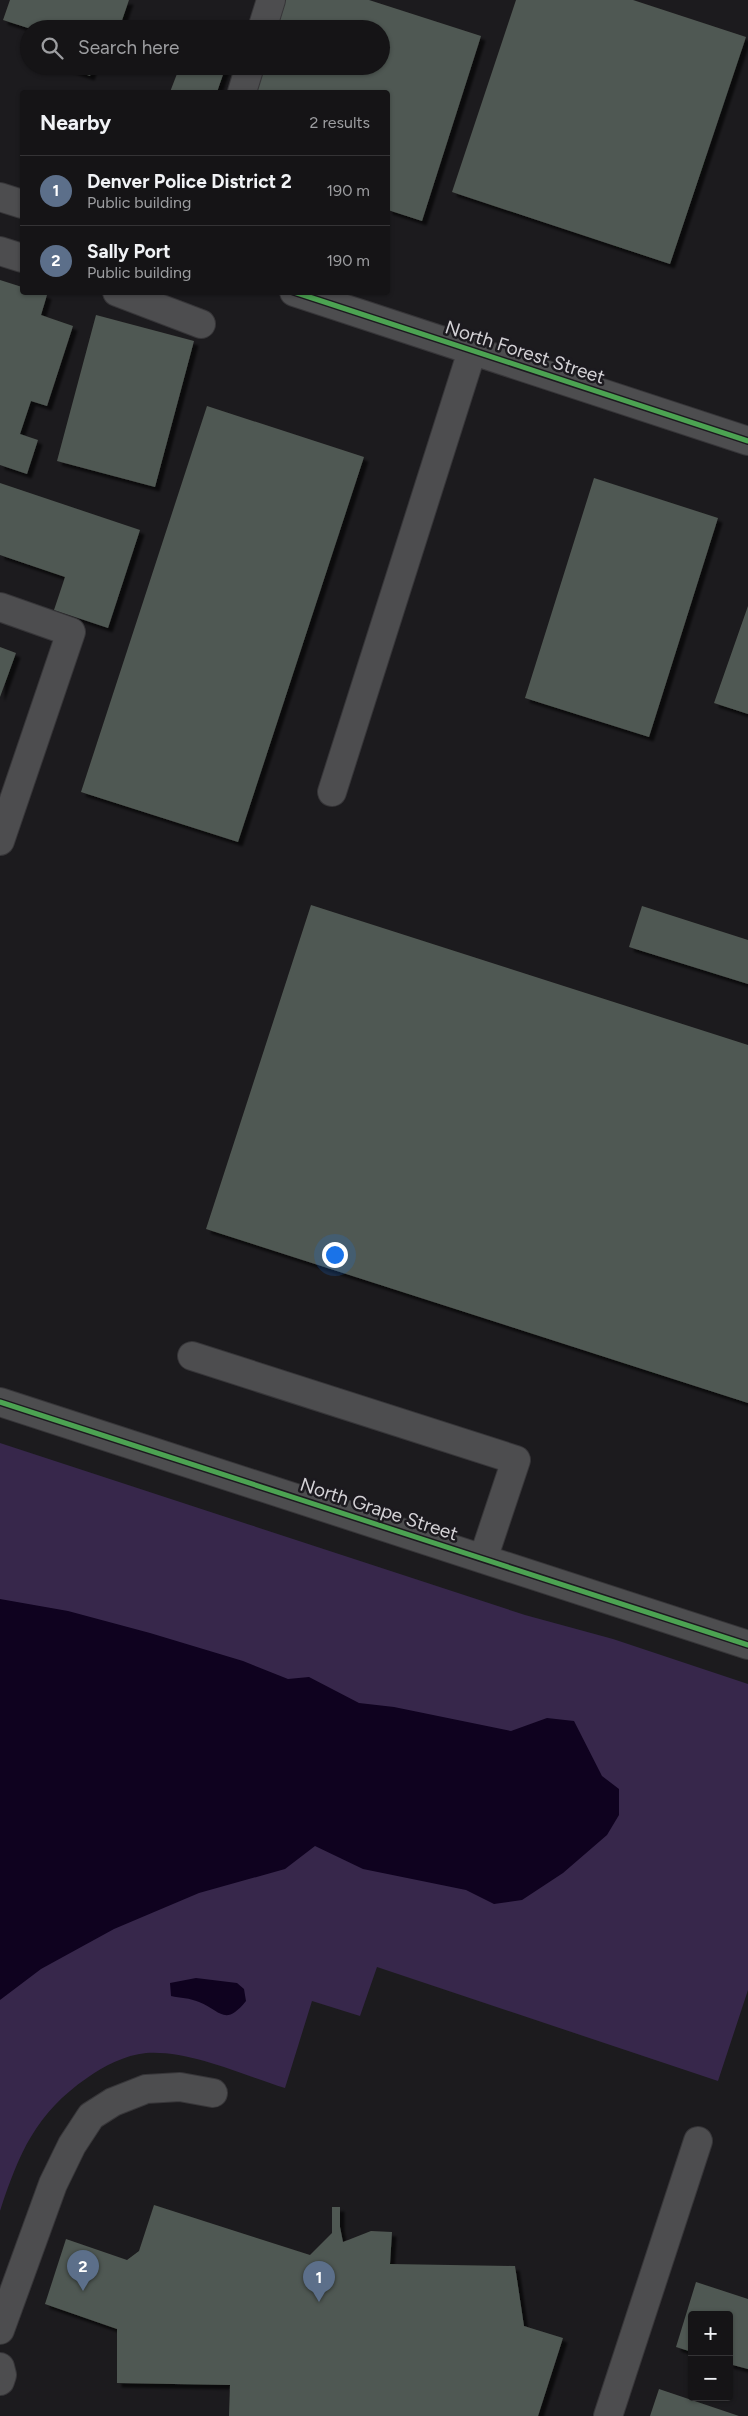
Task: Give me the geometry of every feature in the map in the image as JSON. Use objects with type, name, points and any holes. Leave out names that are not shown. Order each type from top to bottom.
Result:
[{"type":"street","points":[[265,20],[271,0]]},
{"type":"street","points":[[243,90],[247,75]]},
{"type":"street","points":[[0,197],[20,203]]},
{"type":"street","points":[[0,251],[20,257]]},
{"type":"street","points":[[125,295],[201,324]]},
{"type":"street","name":"North Forest Street","points":[[303,295],[748,441]]},
{"type":"street","points":[[332,792],[472,351]]},
{"type":"street","points":[[0,607],[71,632],[5,807],[0,841]]},
{"type":"street","points":[[192,1356],[516,1460],[483,1559]]},
{"type":"street","name":"North Grape Street","points":[[0,1402],[748,1645]]},
{"type":"street","points":[[0,2330],[53,2184],[72,2145],[91,2116],[113,2102],[146,2089],[180,2087],[213,2094]]},
{"type":"street","points":[[608,2416],[698,2141]]},
{"type":"street","points":[[0,2368],[2,2375],[0,2381]]},
{"type":"shaded area","points":[[0,1443],[525,1615],[613,1639],[748,1684],[748,1990],[718,2081],[377,1967],[360,2016],[312,2001],[285,2088],[216,2064],[163,2053],[146,2053],[130,2056],[108,2065],[94,2074],[69,2091],[42,2120],[22,2153],[0,2211]]},
{"type":"shaded area","points":[[0,1599],[68,1611],[150,1633],[243,1661],[288,1679],[309,1677],[359,1703],[394,1707],[511,1731],[547,1718],[574,1721],[602,1776],[619,1789],[619,1815],[607,1835],[563,1873],[522,1900],[494,1904],[466,1890],[363,1869],[315,1846],[285,1869],[199,1893],[114,1929],[41,1969],[0,2000]]},
{"type":"shaded area","points":[[196,1978],[237,1983],[244,1989],[246,2001],[233,2013],[223,2015],[196,2001],[171,1996],[170,1983]]},
{"type":"building","points":[[10,0],[129,0],[122,20],[20,20],[20,25],[3,20]]},
{"type":"building","points":[[275,0],[369,0],[481,36],[422,221],[390,211],[390,90],[247,90],[251,75],[390,75],[390,20],[269,20]]},
{"type":"building","points":[[516,0],[633,0],[746,37],[670,264],[452,192]]},
{"type":"building","points":[[177,75],[223,75],[218,90],[171,90]]},
{"type":"building","points":[[0,280],[20,286],[20,295],[47,295],[41,315],[73,326],[47,406],[31,401],[20,434],[38,440],[27,474],[0,465]]},
{"type":"building","points":[[96,315],[194,341],[155,487],[57,461]]},
{"type":"building","points":[[207,406],[364,457],[238,842],[81,792]]},
{"type":"building","points":[[594,478],[718,518],[649,737],[525,698]]},
{"type":"building","points":[[0,483],[140,530],[108,628],[54,610],[65,577],[0,555]]},
{"type":"building","points":[[748,606],[748,714],[714,703]]},
{"type":"building","points":[[0,647],[16,653],[0,697]]},
{"type":"building","points":[[311,905],[748,1045],[748,1403],[206,1229]]},
{"type":"building","points":[[642,906],[748,940],[748,984],[629,947]]},
{"type":"building","points":[[154,2205],[310,2255],[332,2233],[332,2207],[340,2207],[340,2227],[343,2242],[371,2231],[392,2232],[390,2264],[515,2266],[524,2326],[563,2338],[538,2416],[229,2416],[230,2385],[117,2383],[117,2329],[45,2304],[66,2239],[127,2260],[139,2251]]},
{"type":"building","points":[[696,2282],[748,2299],[748,2369],[733,2365],[733,2311],[688,2311],[688,2351],[676,2347]]},
{"type":"building","points":[[659,2389],[688,2399],[688,2401],[695,2401],[739,2416],[650,2416]]},
{"type":"cycle path","points":[[303,295],[748,441]]},
{"type":"cycle path","points":[[0,1402],[748,1645]]},
{"type":"place","name":"Sally Port","points":[[83,2291]]},
{"type":"place","name":"Denver Police District 2","points":[[319,2302]]}]
